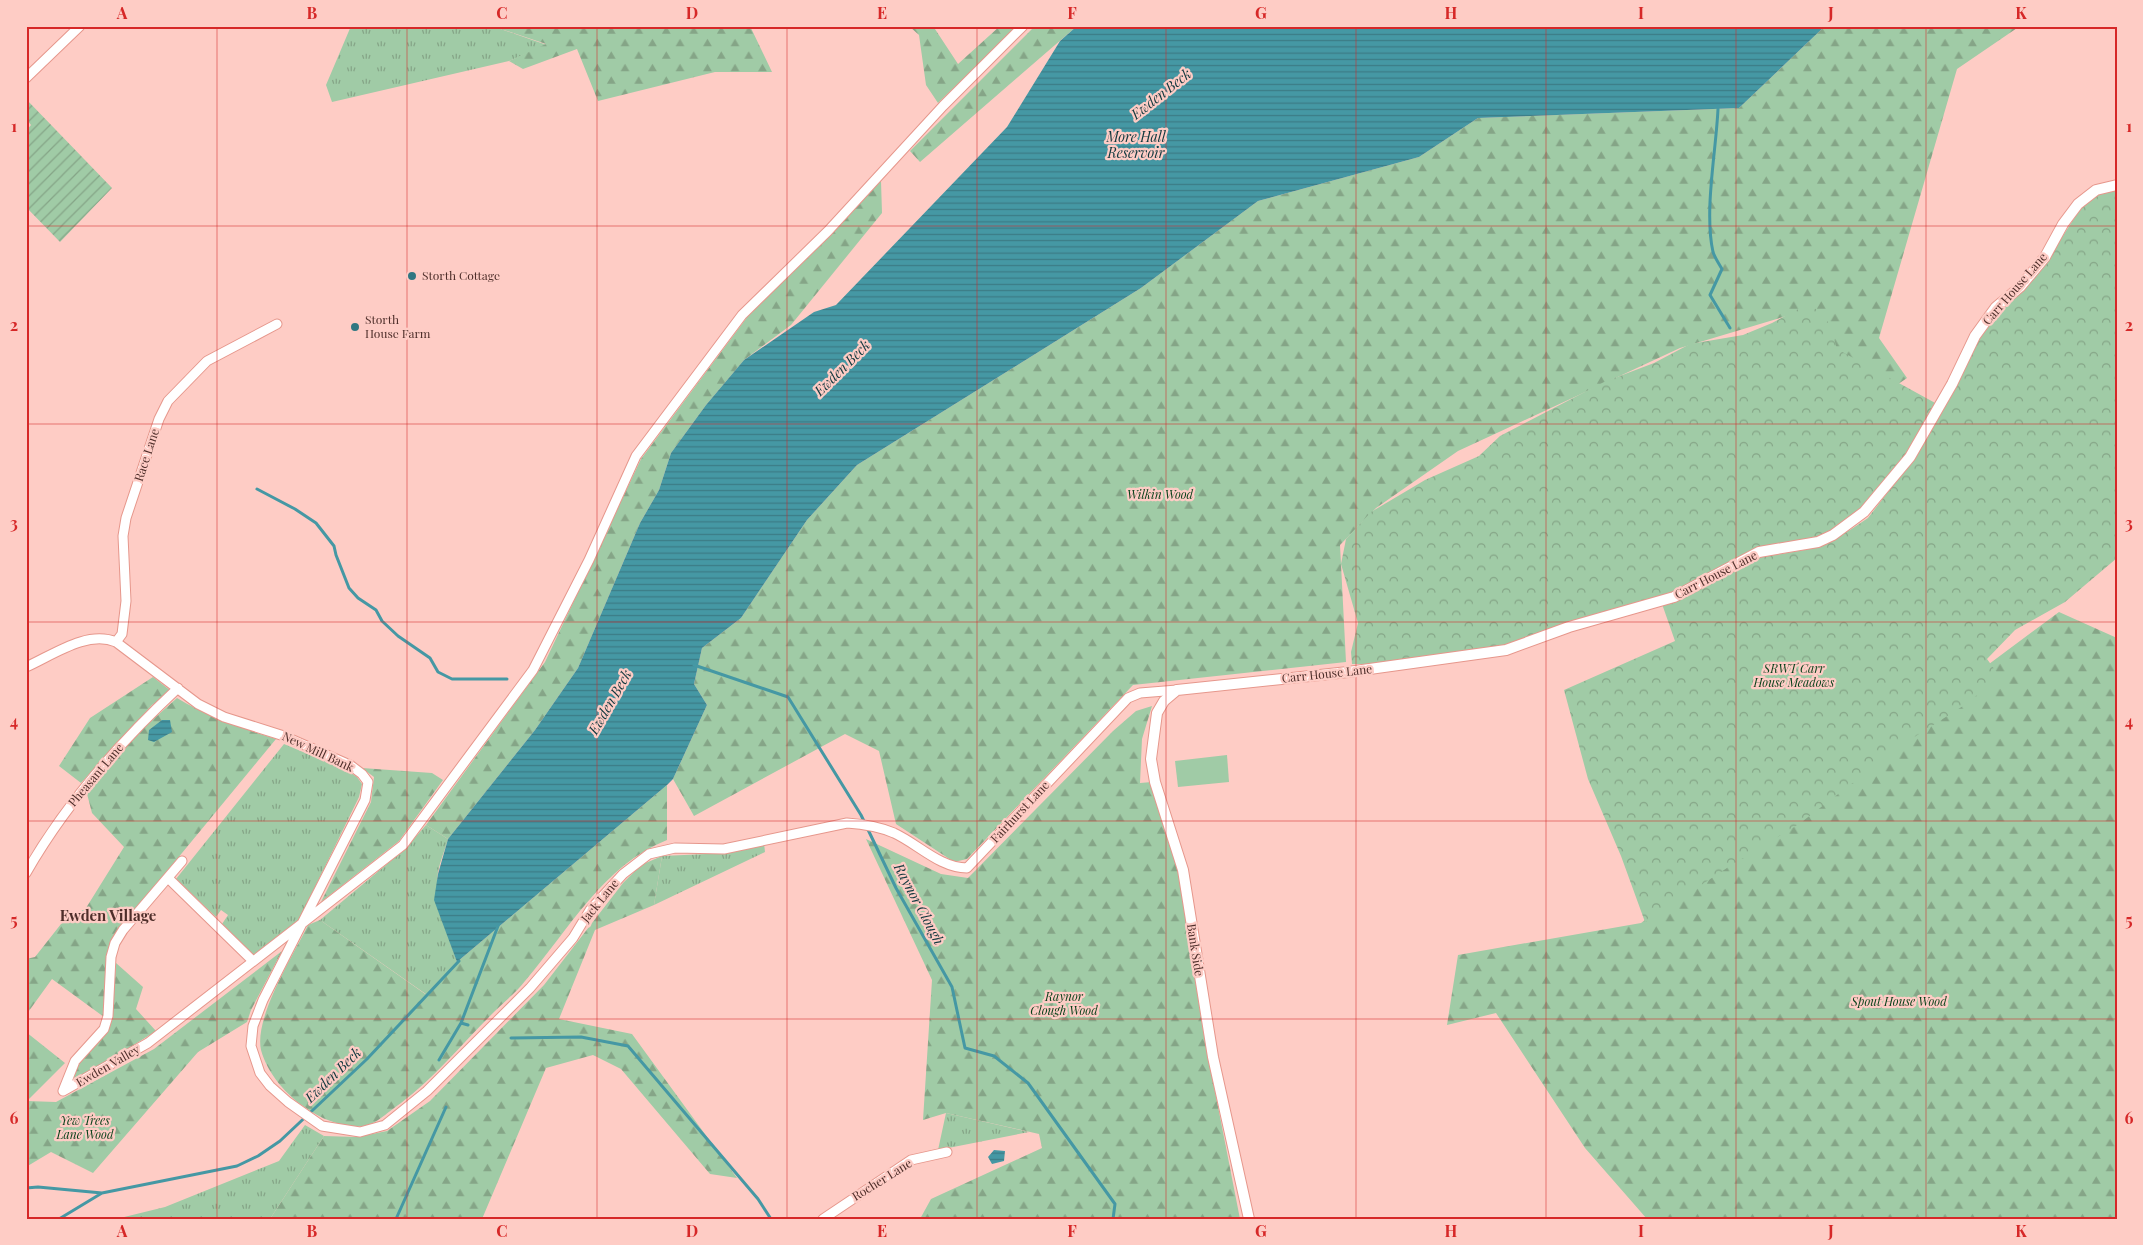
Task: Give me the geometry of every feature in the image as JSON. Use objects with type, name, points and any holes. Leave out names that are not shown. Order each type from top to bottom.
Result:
[{"type":"street","points":[[26,78],[80,26]]},
{"type":"street","name":"Ewden Valley","points":[[182,861],[123,930],[115,943],[111,957],[108,1016],[104,1029],[75,1061],[63,1092],[148,1043],[403,845],[533,670],[589,560],[636,456],[742,315],[828,231],[940,110],[1023,26]]},
{"type":"street","name":"Carr House Lane","points":[[1177,690],[1348,672],[1506,650],[1569,627],[1674,597],[1759,552],[1818,542],[1833,535],[1864,512],[1910,457],[1952,384],[1975,336],[1996,307],[2020,287],[2044,257],[2063,224],[2078,204],[2096,190],[2117,185]]},
{"type":"street","name":"Race Lane","points":[[116,642],[122,634],[126,602],[123,536],[126,518],[159,419],[168,401],[207,361],[277,324]]},
{"type":"street","name":"New Mill Bank","points":[[26,667],[91,638],[105,638],[116,642],[198,704],[224,717],[284,736],[350,765],[362,774],[368,782],[365,800],[257,1014],[251,1036],[251,1046],[260,1073],[288,1102],[322,1126]]},
{"type":"street","name":"Pheasant Lane","points":[[26,873],[44,841],[77,795],[150,714],[178,688]]},
{"type":"street","name":"Fairhurst Lane","points":[[847,823],[861,824],[893,832],[953,868],[967,868],[1128,698],[1140,693],[1177,690]]},
{"type":"street","name":"Bank Side","points":[[1177,690],[1164,701],[1157,713],[1151,759],[1155,782],[1183,870],[1213,1057],[1249,1219]]},
{"type":"street","name":"Jack Lane","points":[[322,1126],[360,1132],[385,1125],[417,1099],[530,988],[573,938],[590,910],[623,874],[650,854],[675,848],[724,849],[847,823]]},
{"type":"street","points":[[168,878],[253,962]]},
{"type":"street","name":"Rocher Lane","points":[[823,1219],[912,1160],[947,1152]]},
{"type":"green space","points":[[351,26],[492,26],[547,45],[509,61],[332,102],[326,85]]},
{"type":"green space","points":[[492,26],[750,26],[772,72],[715,72],[598,101],[577,49],[523,69],[509,61],[546,44]]},
{"type":"green space","points":[[909,26],[933,26],[958,64],[1000,26],[1018,26],[938,103],[926,85],[919,35]]},
{"type":"green space","points":[[1035,26],[1077,26],[920,162],[910,151]]},
{"type":"green space","name":"Wilkin Wood","points":[[1825,26],[2020,26],[1957,69],[1879,338],[1907,378],[1878,398],[1800,312],[1680,348],[1458,451],[1376,508],[1340,545],[1346,662],[1133,685],[967,859],[954,862],[896,824],[879,751],[845,734],[694,816],[673,779],[707,705],[694,684],[702,648],[741,618],[807,520],[857,465],[1141,288],[1258,201],[1419,157],[1478,118],[1739,108]]},
{"type":"green space","points":[[26,99],[112,188],[60,242],[26,207],[26,131],[31,125],[26,119]]},
{"type":"green space","points":[[881,181],[882,213],[791,325],[744,360],[706,405],[671,453],[659,490],[640,523],[578,668],[535,730],[448,839],[426,825],[545,662],[641,459],[748,316]]},
{"type":"green space","name":"SRWT Carr House Meadows","points":[[2117,188],[2117,558],[2065,602],[2015,630],[1987,659],[2000,677],[1963,706],[1905,743],[1799,824],[1730,866],[1645,922],[1621,856],[1588,779],[1564,690],[1675,641],[1662,604],[1757,558],[1804,550],[1850,530],[1868,518],[1914,458],[1977,338],[1989,322],[2049,257],[2083,205],[2094,195]]},
{"type":"green space","points":[[1804,306],[1816,309],[1826,318],[1837,349],[1937,404],[1907,456],[1863,510],[1835,530],[1810,541],[1752,551],[1668,597],[1491,649],[1373,664],[1352,664],[1351,652],[1358,623],[1341,564],[1346,539],[1371,512],[1425,480],[1479,456],[1500,436],[1604,382],[1654,363],[1690,344],[1743,335],[1772,323]]},
{"type":"green space","name":"Spout House Wood","points":[[2059,612],[2117,638],[2117,1219],[1647,1219],[1585,1148],[1496,1013],[1447,1025],[1458,955],[1641,923]]},
{"type":"green space","points":[[153,677],[171,691],[152,705],[81,783],[59,766],[90,718]]},
{"type":"green space","points":[[177,698],[237,726],[276,739],[121,927],[104,1017],[52,979],[26,1015],[26,959],[35,957],[61,924],[86,908],[124,847],[92,813],[86,790],[139,732]]},
{"type":"green space","name":"Raynor Clough Wood","points":[[1152,706],[1142,739],[1140,783],[1152,782],[1179,876],[1203,1030],[1240,1219],[920,1219],[931,1199],[1042,1148],[1039,1134],[946,1113],[923,1120],[932,980],[866,839],[941,874],[968,878],[1113,731],[1136,711]]},
{"type":"green space","points":[[284,744],[348,771],[357,777],[362,784],[359,797],[299,920],[254,956],[222,924],[228,915],[221,910],[216,917],[176,879]]},
{"type":"green space","points":[[1227,755],[1229,782],[1178,787],[1175,761]]},
{"type":"green space","points":[[362,768],[432,773],[443,780],[399,841],[321,902],[371,802],[374,777]]},
{"type":"green space","points":[[667,785],[667,840],[644,851],[605,882],[521,986],[436,1072],[383,1117],[363,1126],[348,1126],[333,1122],[312,1112],[299,1103],[279,1083],[264,1059],[260,1036],[263,1021],[276,987],[308,925],[320,920],[428,996],[457,962]]},
{"type":"green space","points":[[426,825],[448,839],[438,872],[437,883],[444,920],[459,967],[430,997],[320,920],[405,849]]},
{"type":"green space","points":[[764,843],[765,852],[654,905],[662,856],[728,853]]},
{"type":"green space","points":[[662,856],[654,905],[595,930],[559,1019],[632,1034],[737,1178],[710,1174],[621,1069],[593,1055],[546,1068],[482,1219],[270,1219],[324,1136],[357,1137],[387,1131],[430,1101],[544,985],[623,883],[641,865]]},
{"type":"green space","name":"Yew Trees Lane Wood","points":[[282,951],[251,1010],[247,1022],[198,1052],[93,1173],[51,1152],[26,1167],[26,1032],[65,1063],[27,1101],[56,1102],[154,1049]]},
{"type":"green space","points":[[116,963],[143,987],[136,1009],[156,1031],[70,1085],[78,1062],[112,1014]]},
{"type":"green space","points":[[946,1113],[1029,1132],[938,1150]]},
{"type":"green space","points":[[305,1125],[324,1136],[270,1219],[116,1219],[165,1207],[279,1161]]},
{"type":"water","name":"More Hall Reservoir","points":[[1077,26],[1825,26],[1739,108],[1478,118],[1419,157],[1258,201],[1141,288],[857,465],[807,520],[741,618],[702,648],[694,684],[707,705],[673,779],[457,962],[434,900],[438,874],[448,839],[535,730],[578,668],[640,523],[659,490],[671,453],[706,405],[744,360],[814,312],[836,305],[1007,127],[1060,41]]},
{"type":"water","points":[[162,720],[170,720],[172,732],[154,742],[148,740],[149,730]]},
{"type":"water","points":[[994,1150],[1005,1151],[1004,1161],[992,1164],[988,1157]]},
{"type":"waterway","points":[[1718,109],[1711,181],[1710,218],[1713,252],[1722,269],[1710,295],[1730,328]]},
{"type":"waterway","points":[[257,489],[295,509],[316,523],[334,546],[349,588],[358,598],[376,610],[382,621],[398,636],[430,658],[438,672],[452,679],[507,679]]},
{"type":"waterway","name":"Raynor Clough","points":[[694,665],[788,697],[861,815],[896,888],[952,987],[965,1048],[994,1056],[1028,1083],[1115,1204],[1113,1219]]},
{"type":"waterway","name":"Ewden Beck","points":[[439,1060],[461,1023],[498,926]]},
{"type":"waterway","name":"Ewden Beck","points":[[59,1219],[102,1193],[237,1166],[258,1156],[280,1141],[367,1059],[459,961]]},
{"type":"waterway","name":"Ewden Beck","points":[[461,1023],[468,1025]]},
{"type":"waterway","points":[[511,1038],[581,1037],[628,1046],[758,1199],[771,1219]]},
{"type":"waterway","points":[[396,1219],[446,1107]]},
{"type":"waterway","name":"Ewden Beck","points":[[26,1188],[38,1187],[102,1193]]},
{"type":"place","name":"Storth Cottage","points":[[412,276]]},
{"type":"place","name":"Storth House Farm","points":[[355,327]]},
{"type":"district","name":"Ewden Village","points":[[108,916]]}]
